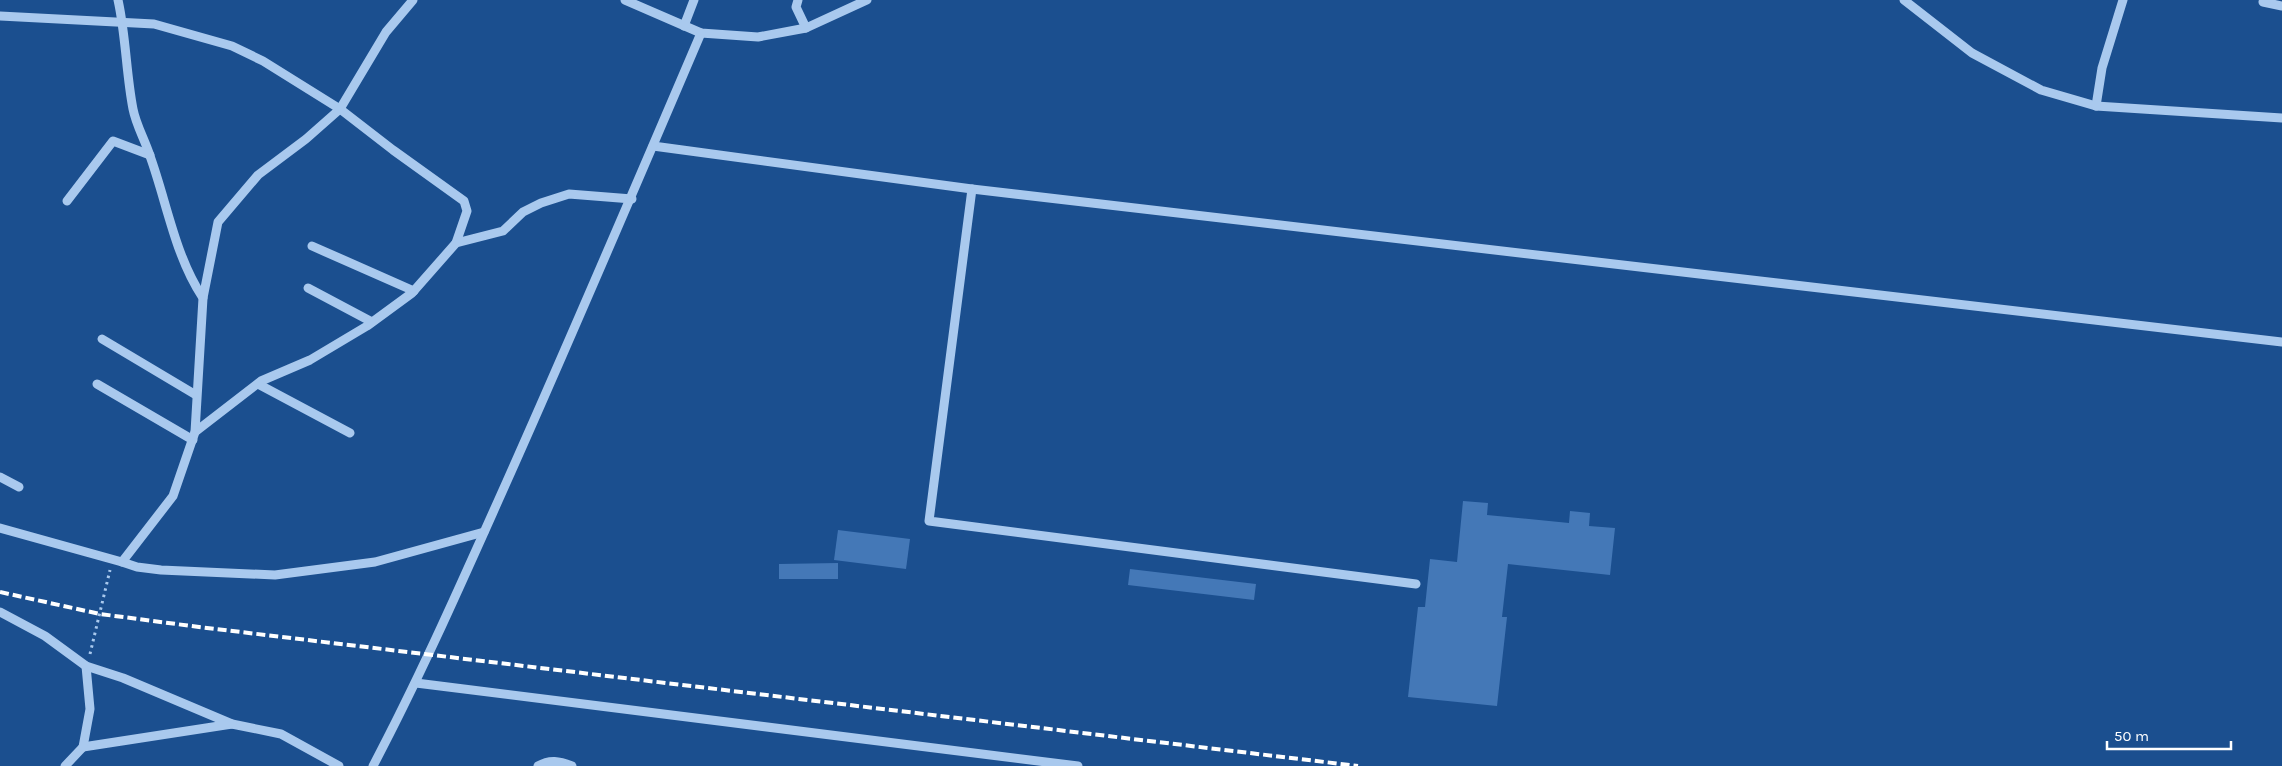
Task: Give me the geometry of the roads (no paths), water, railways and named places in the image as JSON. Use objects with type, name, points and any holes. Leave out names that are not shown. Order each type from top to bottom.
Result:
[{"type":"street","points":[[118,0],[123,22],[133,111],[150,155],[171,225],[194,285],[203,298]]},
{"type":"street","points":[[122,562],[173,496],[194,436],[203,298],[218,222],[258,175],[306,139],[340,109],[386,32],[413,0]]},
{"type":"street","points":[[625,0],[701,33],[758,37],[806,28],[868,0]]},
{"type":"street","points":[[684,26],[694,0]]},
{"type":"street","points":[[798,0],[796,7],[806,28]]},
{"type":"street","points":[[1904,0],[1972,53],[2040,90],[2096,106],[2282,118]]},
{"type":"street","points":[[2096,106],[2102,68],[2123,0]]},
{"type":"street","points":[[2263,2],[2282,6]]},
{"type":"street","points":[[0,16],[154,24],[232,46],[263,61],[340,109],[464,201],[467,211],[456,243],[414,291],[372,322],[310,360],[258,384],[194,436]]},
{"type":"street","points":[[373,766],[416,683],[484,532],[632,199],[701,33]]},
{"type":"street","points":[[67,201],[113,141],[150,155]]},
{"type":"street","points":[[653,146],[972,189],[2282,342]]},
{"type":"street","points":[[972,189],[929,522],[1416,584]]},
{"type":"street","points":[[456,243],[503,231],[523,212],[541,203],[569,194],[632,199]]},
{"type":"street","points":[[312,246],[414,291]]},
{"type":"street","points":[[308,288],[372,322]]},
{"type":"street","points":[[102,339],[196,395]]},
{"type":"street","points":[[97,384],[194,436]]},
{"type":"street","points":[[258,384],[350,433]]},
{"type":"street","points":[[0,477],[19,487]]},
{"type":"street","points":[[0,528],[137,567],[161,570],[275,575],[375,562],[484,532]]},
{"type":"street","points":[[0,612],[45,636],[86,666],[123,678],[232,724],[281,734],[339,766]]},
{"type":"street","points":[[65,766],[83,747],[90,709],[86,666]]},
{"type":"street","points":[[416,683],[1008,761],[1078,766]]},
{"type":"street","points":[[83,747],[232,724]]},
{"type":"street","points":[[538,766],[547,761],[560,761],[572,766]]},
{"type":"railway","points":[[0,592],[100,614],[199,627],[1358,766]]}]
